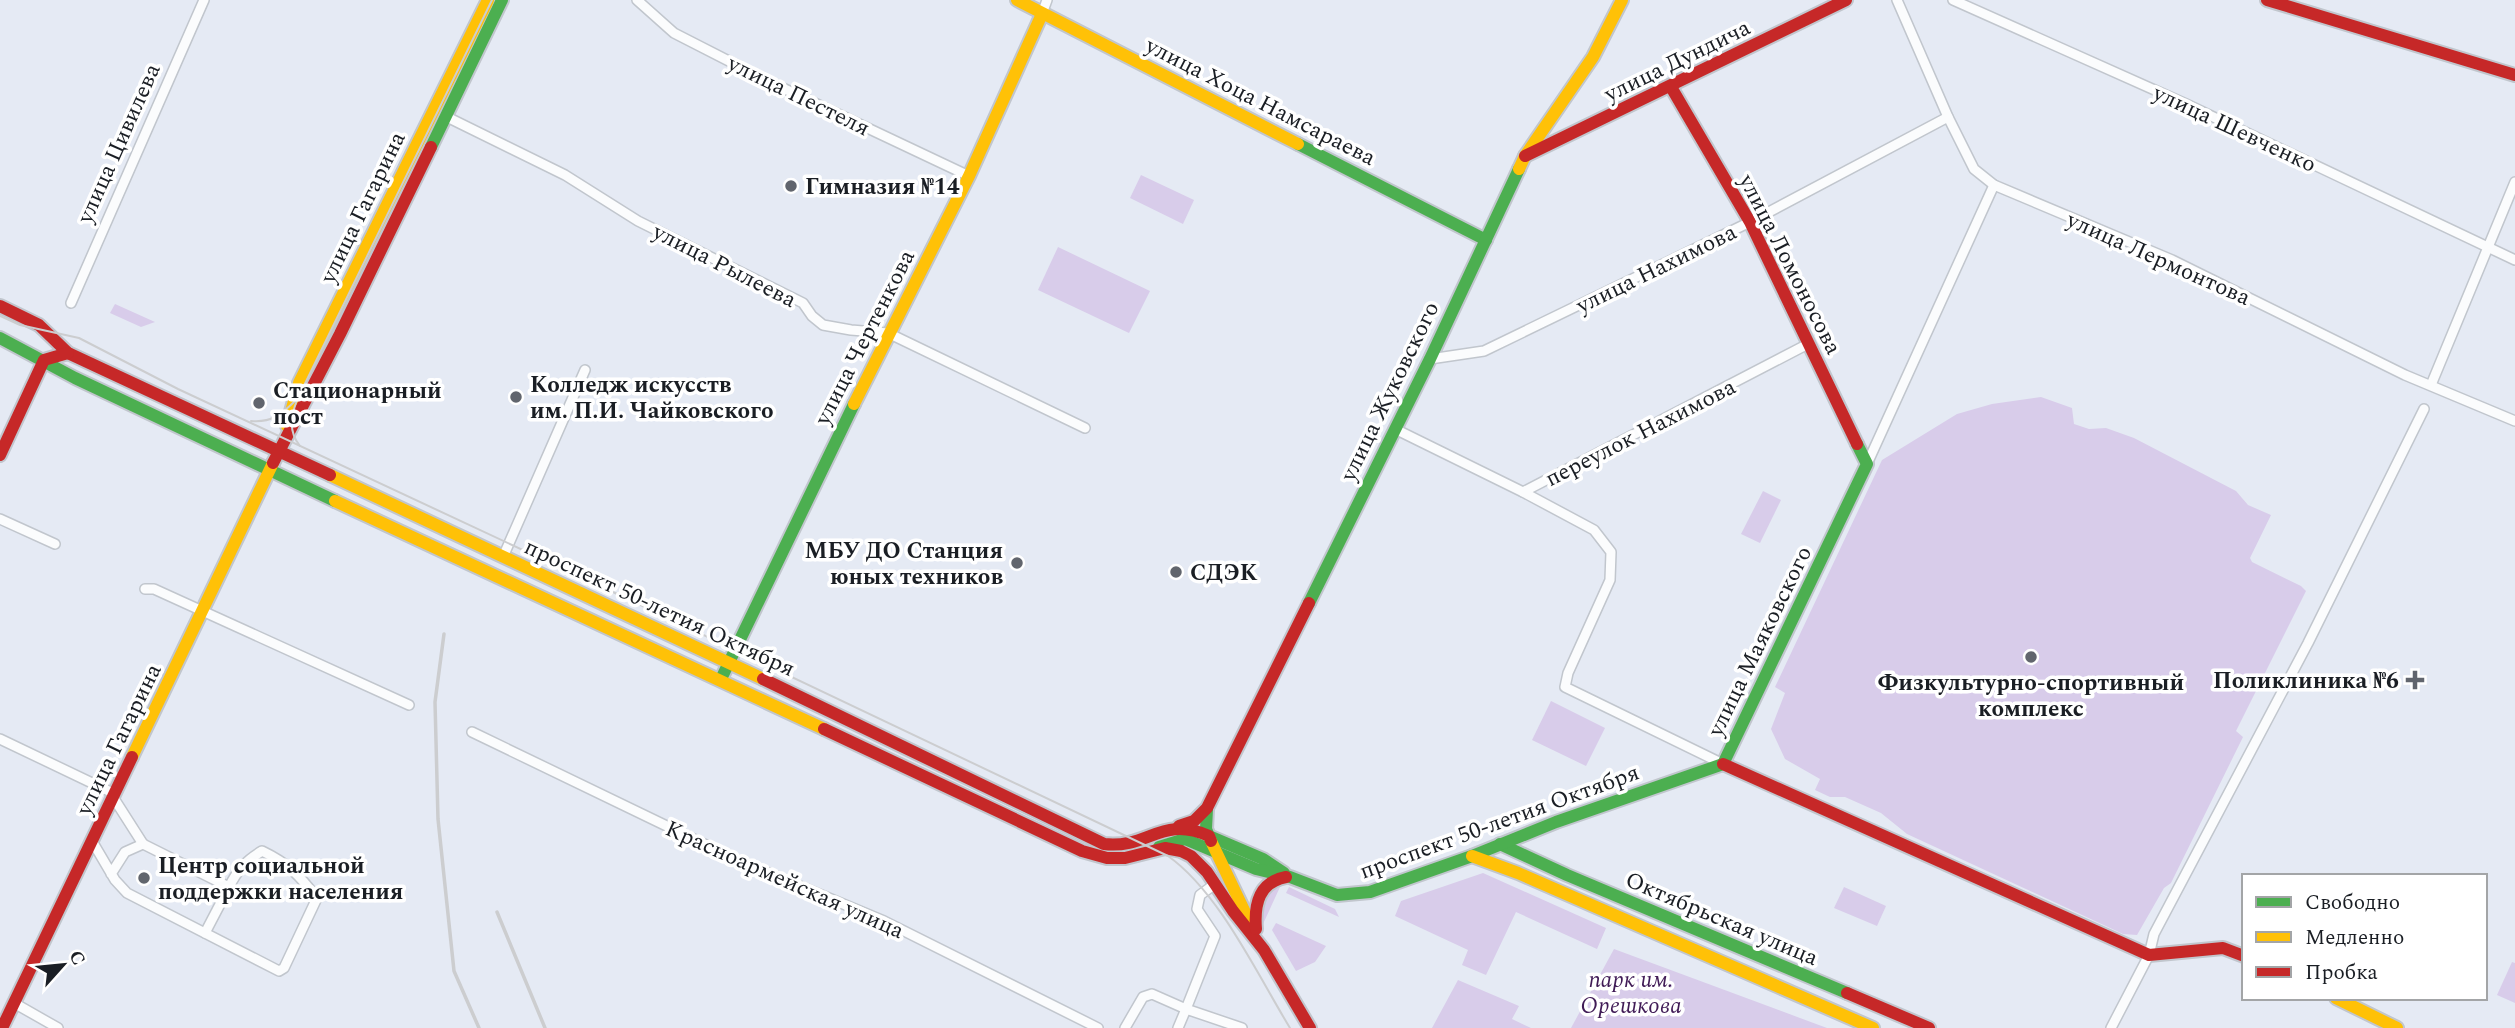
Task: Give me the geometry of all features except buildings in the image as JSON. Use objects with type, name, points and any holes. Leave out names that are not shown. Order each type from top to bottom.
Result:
[{"type":"street","name":"улица Цивилева","points":[[71,303],[204,0]]},
{"type":"street","name":"улица Гагарина","points":[[285,437],[299,383],[488,0]]},
{"type":"street","name":"улица Гагарина","points":[[2,1028],[285,437],[305,403],[502,0]]},
{"type":"street","name":"улица Пестеля","points":[[638,0],[674,33],[768,81],[969,176]]},
{"type":"street","name":"улица Хоца Намсараева","points":[[1017,0],[1486,240]]},
{"type":"street","points":[[1042,14],[1047,0]]},
{"type":"street","name":"улица Жуковского","points":[[1207,808],[1430,359],[1525,156],[1593,57],[1622,0]]},
{"type":"street","name":"улица Дундича","points":[[1525,156],[1846,0]]},
{"type":"street","name":"улица Лермонтова","points":[[1897,0],[1974,169],[1994,185],[2172,260],[2405,375],[2515,421]]},
{"type":"street","name":"улица Шевченко","points":[[1953,0],[2186,104],[2515,260]]},
{"type":"street","points":[[2267,0],[2515,75]]},
{"type":"street","name":"улица Чертенкова","points":[[721,679],[888,333],[969,176],[1042,14]]},
{"type":"street","name":"улица Ломоносова","points":[[1671,87],[1749,222],[1867,464]]},
{"type":"street","name":"улица Рылеева","points":[[444,116],[565,175],[638,221],[803,303],[822,325],[888,333],[1085,428]]},
{"type":"street","name":"улица Нахимова","points":[[1430,359],[1485,352],[1749,222],[1948,117]]},
{"type":"street","points":[[2431,385],[2515,182]]},
{"type":"street","name":"улица Маяковского","points":[[1523,492],[1594,530],[1611,552],[1610,580],[1567,673],[1565,687],[1723,764],[1867,464],[1994,185]]},
{"type":"street","name":"проспект 50-летия Октября","points":[[0,306],[39,325],[68,353],[729,662],[1104,844],[1131,844],[1194,821],[1202,816],[1207,808]]},
{"type":"street","name":"проспект 50-летия Октября","points":[[0,338],[75,378],[510,584],[721,679],[1075,848],[1094,856],[1117,859],[1135,857],[1164,847],[1180,851],[1197,862],[1257,940],[1310,1028]]},
{"type":"street","name":"переулок Нахимова","points":[[1395,429],[1523,492],[1808,344]]},
{"type":"street","points":[[0,455],[44,360],[68,353]]},
{"type":"street","points":[[503,556],[585,370]]},
{"type":"street","points":[[2111,1028],[2149,955],[2154,934],[2308,643],[2424,409]]},
{"type":"street","points":[[0,519],[55,544]]},
{"type":"street","points":[[145,589],[154,589],[409,705]]},
{"type":"street","name":"Красноармейская улица","points":[[472,732],[735,859],[884,921],[1098,1028]]},
{"type":"street","points":[[0,739],[114,795],[143,844],[229,887]]},
{"type":"street","points":[[1723,764],[2149,955],[2223,948],[2242,955]]},
{"type":"street","name":"проспект 50-летия Октября","points":[[1290,877],[1337,895],[1370,892],[1472,856],[1556,822],[1723,764]]},
{"type":"street","name":"проспект 50-летия Октября","points":[[1207,808],[1206,829],[1257,940]]},
{"type":"street","points":[[1173,828],[1187,828],[1209,835],[1263,859],[1290,877]]},
{"type":"street","points":[[1154,849],[1185,839],[1256,869],[1290,877]]},
{"type":"street","points":[[92,841],[111,874],[127,893],[205,933],[282,971],[317,898],[289,866],[262,852],[247,860],[236,873],[205,933]]},
{"type":"street","points":[[111,874],[125,852],[143,844]]},
{"type":"street","name":"Октябрьская улица","points":[[1500,844],[1929,1028]]},
{"type":"street","name":"Октябрьская улица","points":[[1472,856],[1559,891],[1873,1028]]},
{"type":"street","points":[[1559,891],[1567,875]]},
{"type":"street","points":[[1257,940],[1253,911],[1258,895],[1275,879],[1290,877]]},
{"type":"street","points":[[1178,1028],[1215,936],[1197,909],[1200,895],[1215,884]]},
{"type":"street","points":[[1654,932],[1662,915]]},
{"type":"street","points":[[1125,1028],[1143,997],[1152,994],[1242,1028]]},
{"type":"street","points":[[2340,1000],[2397,1028]]},
{"type":"street","points":[[1857,1021],[1866,1002]]},
{"type":"street","points":[[13,1003],[58,1028]]},
{"type":"green space","points":[[1141,175],[1194,200],[1183,224],[1130,198]]},
{"type":"green space","points":[[1058,247],[1150,291],[1129,333],[1038,290]]},
{"type":"green space","points":[[115,304],[155,322],[141,327],[110,313]]},
{"type":"green space","name":"Физкультурно-спортивный комплекс","points":[[2041,397],[2072,408],[2074,424],[2089,429],[2106,428],[2134,438],[2236,491],[2248,505],[2271,515],[2250,558],[2252,562],[2306,591],[2236,731],[2243,737],[2171,883],[2164,888],[2137,935],[2123,934],[1907,834],[1881,813],[1845,797],[1830,797],[1815,790],[1820,779],[1785,759],[1771,729],[1785,693],[1775,687],[1882,460],[1957,414],[1992,404]]},
{"type":"green space","points":[[1763,491],[1781,500],[1760,543],[1741,534]]},
{"type":"green space","points":[[1551,701],[1605,728],[1586,766],[1532,740]]},
{"type":"green space","points":[[1483,873],[1606,928],[1597,949],[1516,912],[1486,975],[1462,965],[1468,950],[1395,916],[1401,901]]},
{"type":"green space","points":[[1280,887],[1263,924],[1261,912],[1267,893]]},
{"type":"green space","points":[[1289,887],[1335,909],[1339,917],[1286,893]]},
{"type":"green space","points":[[1844,887],[1886,906],[1877,926],[1834,908]]},
{"type":"green space","points":[[1276,923],[1326,946],[1315,962],[1296,971],[1272,930]]},
{"type":"green space","name":"парк им. Орешкова","points":[[1614,949],[1827,1028],[1571,1028]]},
{"type":"green space","points":[[2512,962],[2515,963],[2515,1003],[2497,995]]},
{"type":"green space","name":"парк им. Орешкова","points":[[1458,980],[1519,1006],[1512,1019],[1531,1028],[1432,1028]]},
{"type":"tram line","points":[[300,446],[292,423],[297,400],[492,0]]},
{"type":"tram line","points":[[0,316],[20,325],[79,338],[178,389],[1168,856],[1204,890],[1220,912],[1290,1028]]},
{"type":"tram line","points":[[251,421],[276,417],[296,400]]},
{"type":"railway","points":[[444,634],[435,702],[438,819],[454,971],[479,1028]]},
{"type":"railway","points":[[497,912],[545,1028]]},
{"type":"traffic: fast","points":[[431,147],[502,0]]},
{"type":"traffic: fast","points":[[1298,144],[1486,240]]},
{"type":"traffic: fast","points":[[1309,603],[1430,359],[1519,169]]},
{"type":"traffic: fast","points":[[0,338],[75,378],[335,501]]},
{"type":"traffic: fast","points":[[721,679],[854,404]]},
{"type":"traffic: fast","points":[[1723,764],[1867,464],[1857,444]]},
{"type":"traffic: fast","points":[[1159,847],[1185,839],[1256,869],[1290,877],[1337,895],[1370,892],[1472,856],[1556,822],[1723,764]]},
{"type":"traffic: fast","points":[[1207,809],[1206,829],[1209,836],[1263,859],[1284,873]]},
{"type":"traffic: fast","points":[[1500,844],[1847,993]]},
{"type":"traffic: slow","points":[[287,426],[299,383],[488,0]]},
{"type":"traffic: slow","points":[[1017,0],[1298,144]]},
{"type":"traffic: slow","points":[[1519,169],[1525,156],[1593,57],[1622,0]]},
{"type":"traffic: slow","points":[[854,404],[969,176],[1042,14]]},
{"type":"traffic: slow","points":[[132,757],[273,463]]},
{"type":"traffic: slow","points":[[330,475],[763,679]]},
{"type":"traffic: slow","points":[[335,501],[824,729]]},
{"type":"traffic: slow","points":[[1211,841],[1253,929]]},
{"type":"traffic: slow","points":[[1472,856],[1518,873],[1873,1028]]},
{"type":"traffic: slow","points":[[2340,1000],[2397,1028]]},
{"type":"traffic: jam","points":[[1525,156],[1846,0]]},
{"type":"traffic: jam","points":[[2267,0],[2515,75]]},
{"type":"traffic: jam","points":[[1671,87],[1750,222],[1857,444]]},
{"type":"traffic: jam","points":[[273,463],[340,334],[431,147]]},
{"type":"traffic: jam","points":[[0,306],[39,325],[68,353],[330,475]]},
{"type":"traffic: jam","points":[[0,455],[44,360],[68,353]]},
{"type":"traffic: jam","points":[[1179,826],[1194,821],[1207,808],[1309,603]]},
{"type":"traffic: jam","points":[[763,679],[1104,844],[1133,842],[1179,829],[1209,836],[1211,841]]},
{"type":"traffic: jam","points":[[824,729],[1082,851],[1107,858],[1125,858],[1165,848],[1191,856],[1207,872],[1264,950],[1310,1028]]},
{"type":"traffic: jam","points":[[2,1028],[132,757]]},
{"type":"traffic: jam","points":[[1723,764],[2149,955],[2223,948],[2242,955]]},
{"type":"traffic: jam","points":[[1256,929],[1257,903],[1264,889],[1286,877]]},
{"type":"traffic: jam","points":[[1847,993],[1929,1028]]},
{"type":"place","name":"Гимназия №14","points":[[791,186]]},
{"type":"place","name":"Колледж искусств им. П.И. Чайковского","points":[[516,397]]},
{"type":"place","name":"Стационарный пост","points":[[259,403]]},
{"type":"place","name":"МБУ ДО Станция юных техников","points":[[1017,563]]},
{"type":"place","name":"СДЭК","points":[[1176,572]]},
{"type":"place","name":"Физкультурно-спортивный комплекс","points":[[2031,657]]},
{"type":"place","name":"Поликлиника №6","points":[[2415,680]]},
{"type":"place","name":"Центр социальной поддержки населения","points":[[144,878]]}]
